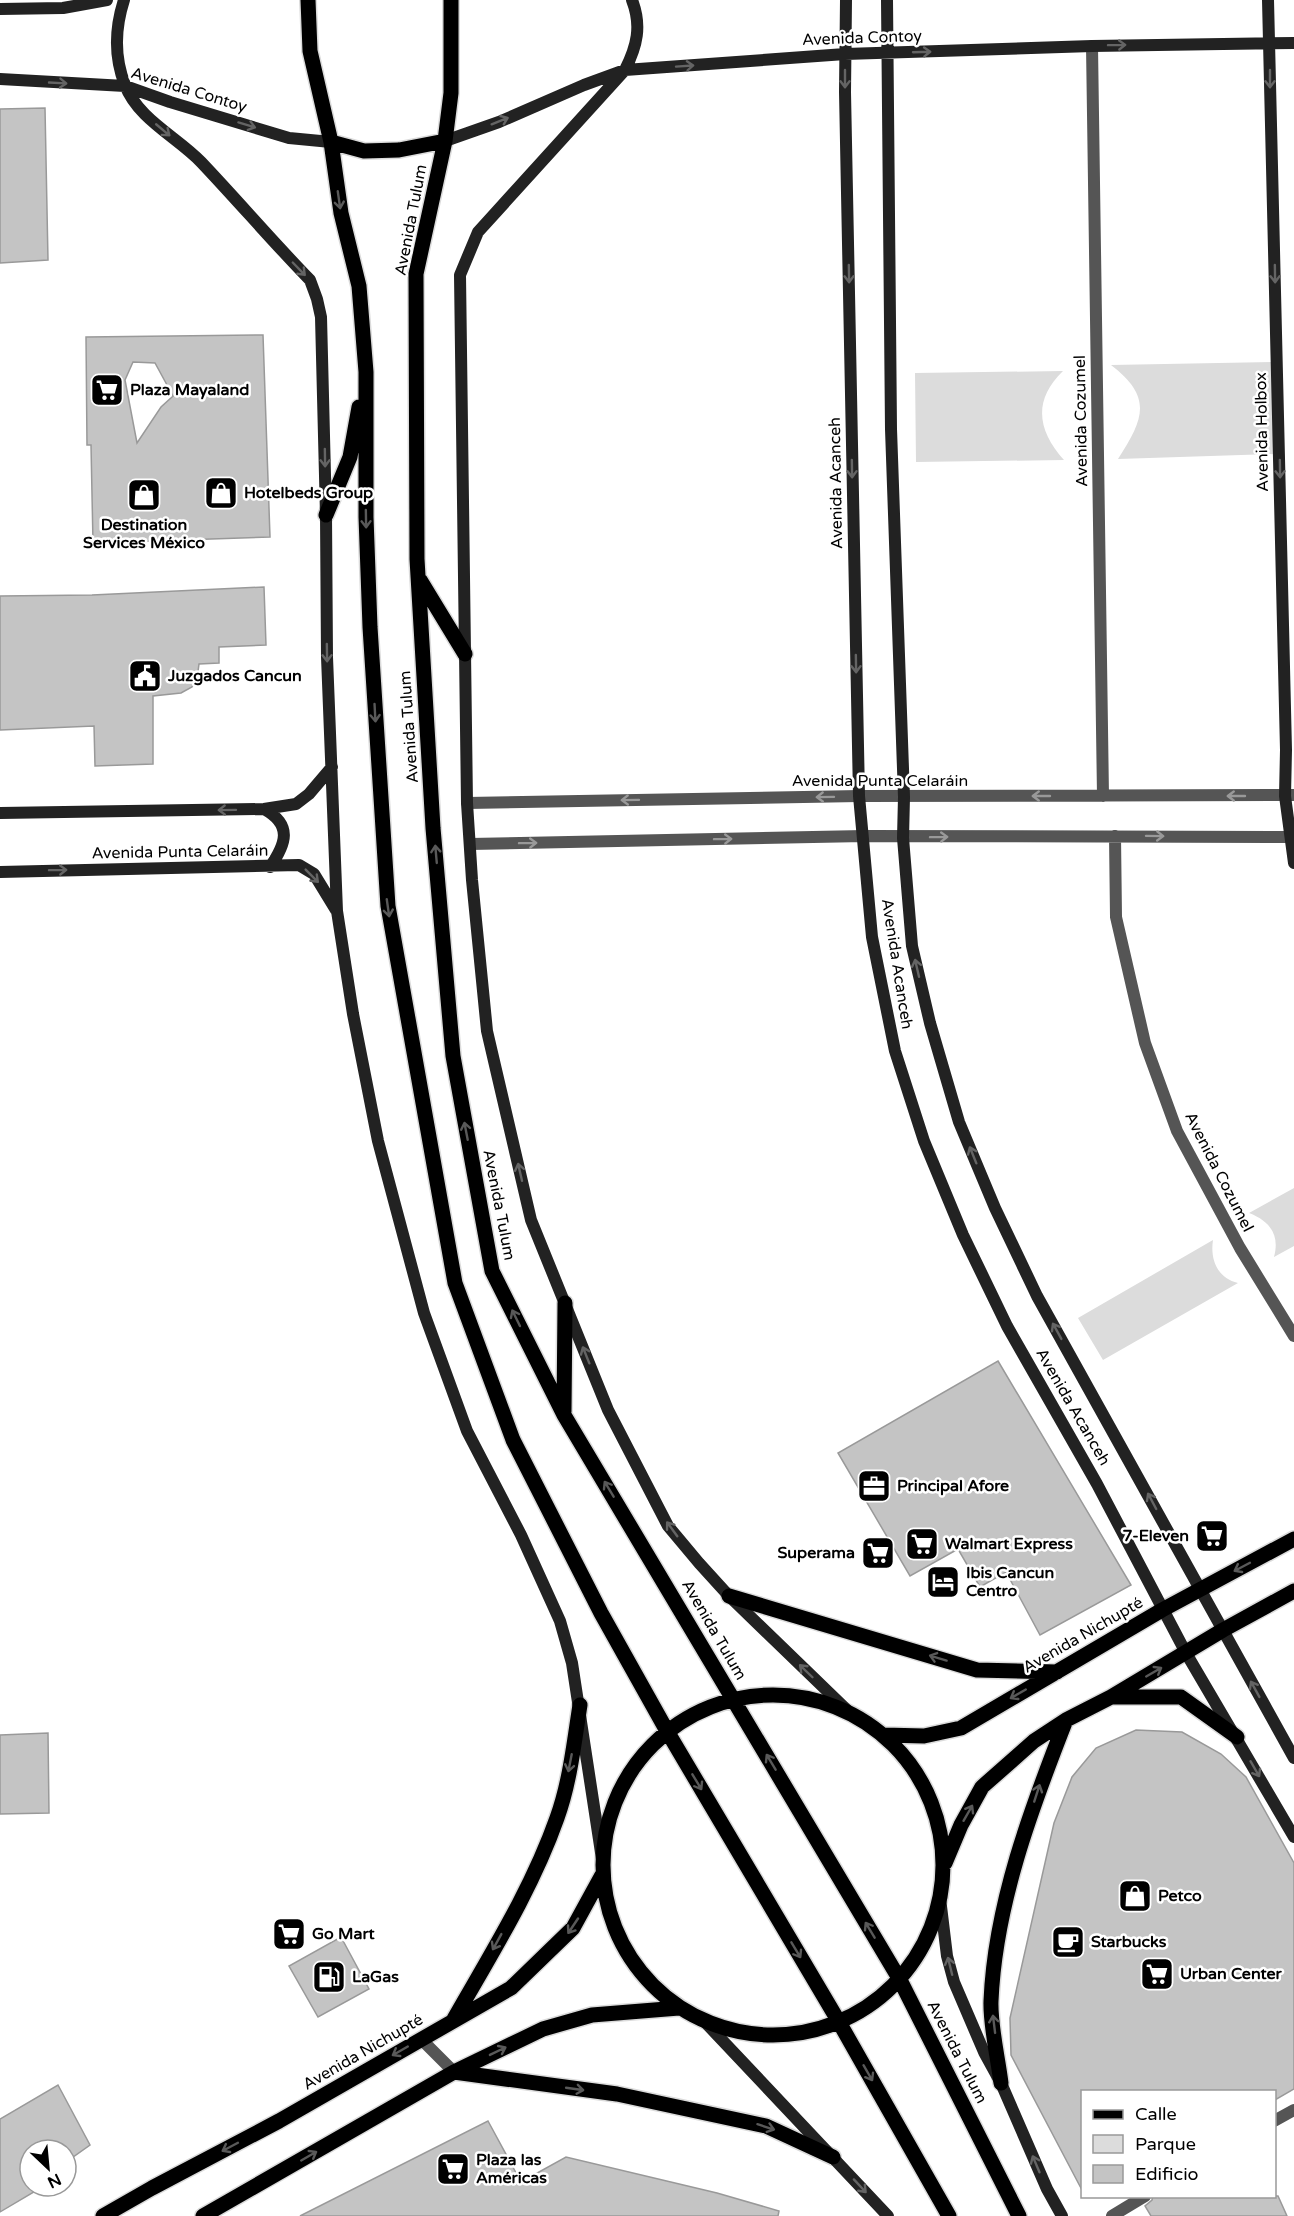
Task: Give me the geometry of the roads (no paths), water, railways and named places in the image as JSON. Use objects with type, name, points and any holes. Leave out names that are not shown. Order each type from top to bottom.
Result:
[{"type":"main road","name":"Avenida Tulum","points":[[308,0],[310,51],[331,142],[340,213],[358,286],[366,372],[366,518],[370,616],[388,906],[455,1283],[513,1440],[601,1612],[667,1731],[839,2022],[949,2216]]},
{"type":"main road","name":"Avenida Tulum","points":[[451,0],[451,93],[445,141],[416,274],[418,577],[433,828],[453,1056],[492,1271],[564,1415],[900,1980],[1019,2216]]},
{"type":"main road","points":[[331,142],[364,150],[399,150],[445,141]]},
{"type":"main road","points":[[326,515],[350,457],[366,372]]},
{"type":"main road","points":[[418,577],[465,654]]},
{"type":"main road","points":[[564,1415],[565,1304]]},
{"type":"main road","name":"Avenida Nichupté","points":[[884,1735],[924,1736],[961,1728],[1162,1610],[1294,1539]]},
{"type":"main road","points":[[944,1866],[961,1825],[982,1787],[1034,1741],[1066,1720],[1111,1697],[1222,1630],[1294,1591]]},
{"type":"main road","points":[[729,1596],[977,1670],[1057,1672]]},
{"type":"main road","points":[[761,1695],[797,1696],[823,1701],[848,1711],[884,1735],[909,1762],[928,1794],[940,1829],[944,1866],[936,1915],[925,1942],[900,1980],[871,2004],[839,2022],[797,2034],[763,2036],[730,2030],[704,2021],[679,2008],[649,1983],[624,1951],[609,1914],[602,1875],[602,1858],[609,1817],[618,1793],[648,1749],[667,1731],[705,1709],[734,1700],[761,1695]]},
{"type":"main road","points":[[1111,1697],[1181,1697],[1237,1737]]},
{"type":"main road","points":[[453,2020],[532,1880],[544,1851],[558,1816],[571,1763],[580,1705]]},
{"type":"main road","points":[[1001,2082],[991,2003],[1000,1923],[1037,1792],[1066,1720]]},
{"type":"main road","name":"Avenida Nichupté","points":[[103,2216],[279,2121],[511,1988],[568,1933],[602,1875]]},
{"type":"main road","points":[[204,2216],[454,2072],[543,2029],[592,2015],[679,2008]]},
{"type":"main road","points":[[454,2072],[617,2094],[766,2126],[833,2157]]},
{"type":"street","points":[[0,9],[63,8],[107,0]]},
{"type":"street","points":[[124,0],[117,21],[117,50],[125,86],[140,110],[200,161],[310,280],[317,298],[321,317],[327,657],[337,911],[353,1014],[378,1141],[424,1313],[467,1431],[521,1535],[560,1621],[572,1663],[580,1705],[602,1858]]},
{"type":"street","name":"Avenida Tulum","points":[[632,0],[639,28],[635,49],[625,70],[478,232],[460,275],[467,803],[487,1031],[531,1220],[608,1410],[668,1526],[729,1596],[848,1711]]},
{"type":"street","name":"Avenida Acanceh","points":[[846,0],[845,54],[859,796],[872,937],[895,1051],[924,1141],[963,1235],[1007,1326],[1097,1484],[1186,1653],[1294,1837]]},
{"type":"street","name":"Avenida Acanceh","points":[[887,0],[891,429],[904,797],[903,838],[912,946],[930,1023],[959,1122],[995,1208],[1037,1296],[1294,1758]]},
{"type":"street","name":"Avenida Holbox","points":[[1268,0],[1286,750],[1294,863]]},
{"type":"street","name":"Avenida Contoy","points":[[445,141],[499,122],[625,70],[845,54],[1092,45],[1294,43]]},
{"type":"street","name":"Avenida Cozumel","points":[[1092,45],[1103,796]]},
{"type":"street","name":"Avenida Contoy","points":[[0,80],[125,86],[289,138],[331,142]]},
{"type":"street","points":[[0,813],[264,809],[296,804],[309,794],[332,767]]},
{"type":"street","name":"Avenida Punta Celaráin","points":[[467,803],[859,796],[1290,796]]},
{"type":"street","points":[[264,809],[277,816],[284,833],[282,848],[270,867]]},
{"type":"street","points":[[470,844],[864,836],[903,838],[1115,836],[1292,838]]},
{"type":"street","name":"Avenida Cozumel","points":[[1115,836],[1116,917],[1145,1043],[1177,1131],[1240,1248],[1294,1336]]},
{"type":"street","name":"Avenida Punta Celaráin","points":[[0,872],[299,865],[314,874],[337,911]]},
{"type":"street","name":"Avenida Tulum","points":[[940,1898],[947,1956],[954,1982],[984,2052],[1001,2082],[1047,2189],[1062,2216]]},
{"type":"street","points":[[704,2021],[888,2216]]},
{"type":"street","points":[[421,2039],[454,2072]]},
{"type":"street","points":[[1276,2120],[1294,2110]]},
{"type":"street","points":[[1112,2216],[1142,2198]]},
{"type":"place","name":"Plaza Mayaland","points":[[107,390]]},
{"type":"place","name":"Hotelbeds Group","points":[[221,493]]},
{"type":"place","name":"Destination Services México","points":[[144,495]]},
{"type":"place","name":"Juzgados Cancun","points":[[145,676]]},
{"type":"place","name":"Principal Afore","points":[[874,1486]]},
{"type":"place","name":"7-Eleven","points":[[1212,1536]]},
{"type":"place","name":"Walmart Express","points":[[922,1544]]},
{"type":"place","name":"Superama","points":[[878,1553]]},
{"type":"place","name":"Ibis Cancun Centro","points":[[943,1582]]},
{"type":"place","name":"Petco","points":[[1135,1896]]},
{"type":"place","name":"Go Mart","points":[[289,1934]]},
{"type":"place","name":"Starbucks","points":[[1068,1942]]},
{"type":"place","name":"Urban Center","points":[[1157,1974]]},
{"type":"place","name":"LaGas","points":[[329,1977]]},
{"type":"place","name":"Plaza las Américas","points":[[453,2169]]}]
